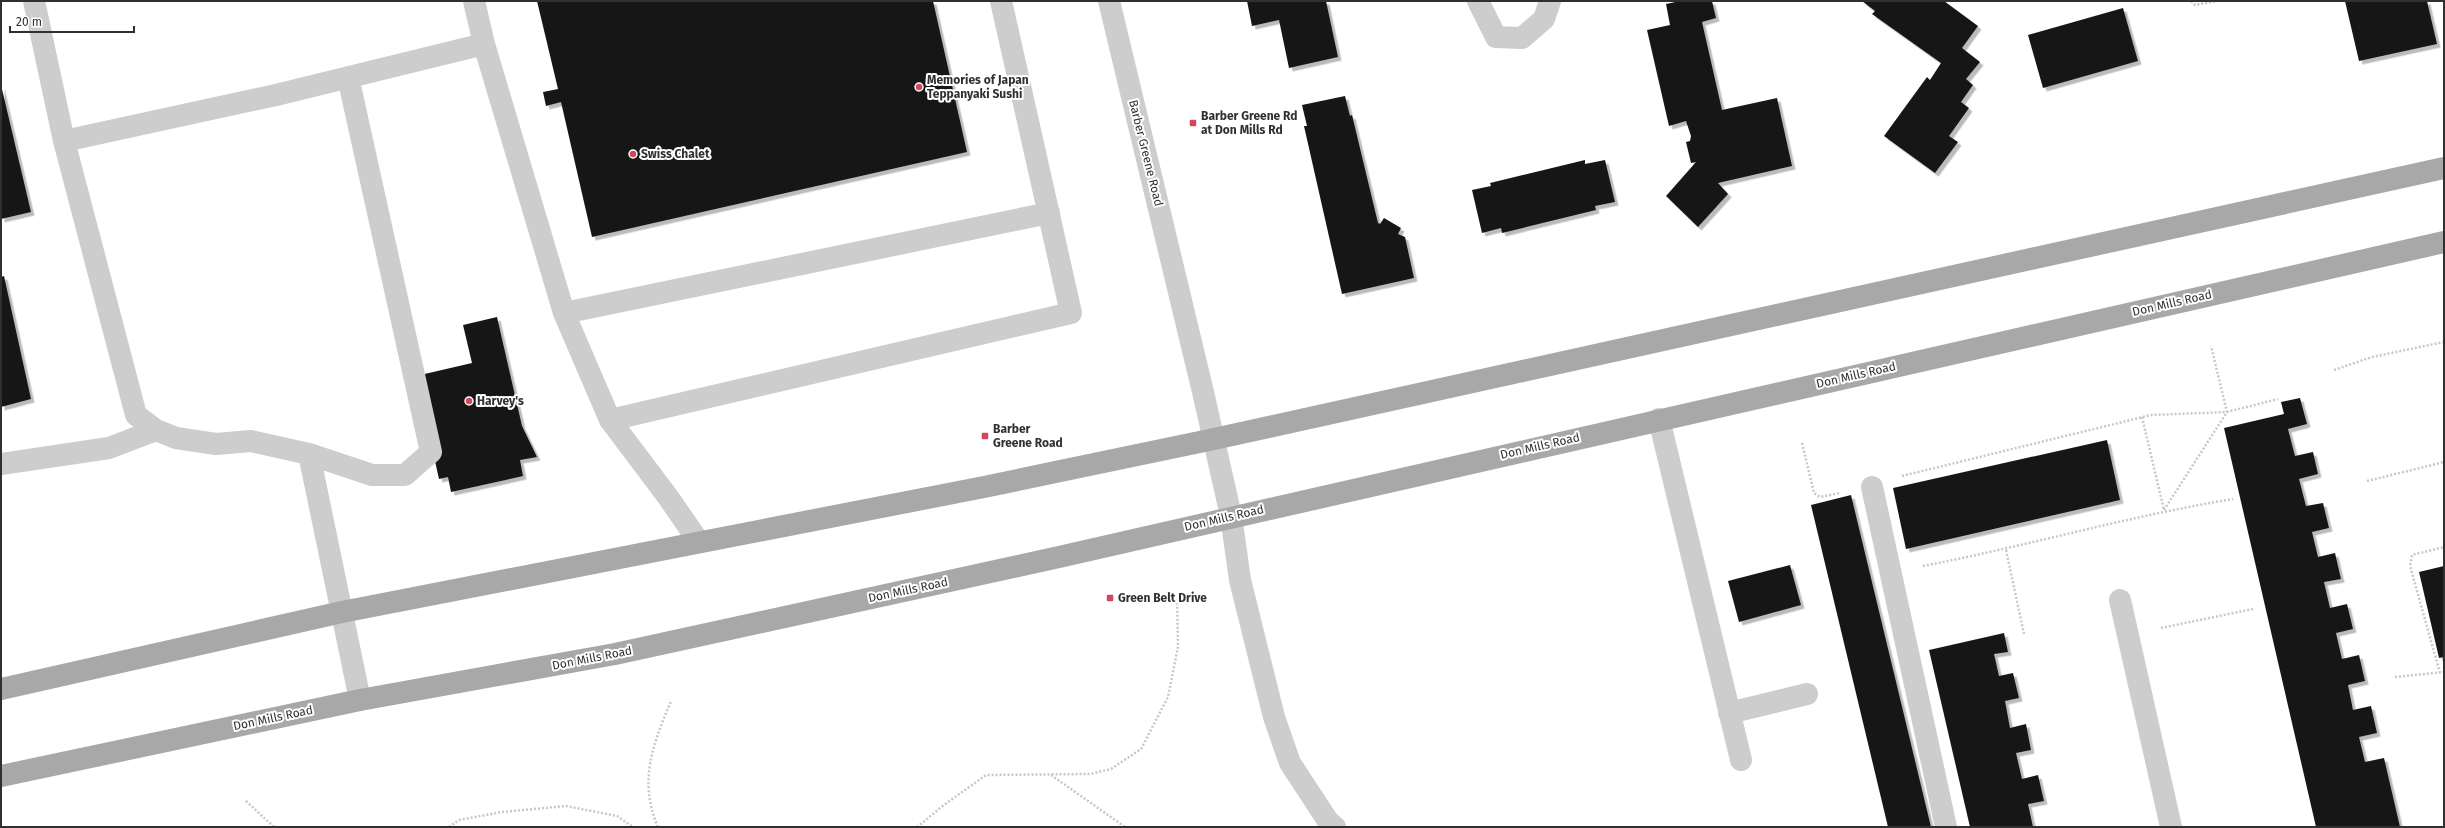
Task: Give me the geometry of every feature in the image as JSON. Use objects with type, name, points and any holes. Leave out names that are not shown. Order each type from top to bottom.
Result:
[{"type":"main road","points":[[1,689],[342,612],[1214,439],[2444,168]]},
{"type":"main road","name":"Don Mills Road","points":[[1,776],[360,700],[615,654],[1059,557],[1231,516],[2444,242]]},
{"type":"street","points":[[34,1],[64,141],[136,415],[156,430],[176,438],[216,444],[252,441],[309,454],[372,476],[405,475],[431,452],[348,77]]},
{"type":"street","points":[[474,1],[484,44],[564,313],[610,420],[668,497],[699,542]]},
{"type":"street","points":[[610,420],[1071,313],[1002,1]]},
{"type":"street","name":"Barber Greene Road","points":[[1109,1],[1214,439],[1231,516]]},
{"type":"street","points":[[1478,1],[1496,37],[1522,38],[1544,19],[1550,1]]},
{"type":"street","points":[[64,141],[276,95],[484,44]]},
{"type":"street","points":[[564,313],[1049,213]]},
{"type":"street","points":[[1659,419],[1741,760]]},
{"type":"street","points":[[1,464],[110,448],[156,430]]},
{"type":"street","points":[[309,454],[360,700]]},
{"type":"street","points":[[1872,487],[1892,572],[1946,827]]},
{"type":"street","points":[[1231,516],[1240,580],[1274,717],[1290,763],[1328,821],[1335,827]]},
{"type":"street","points":[[2120,600],[2171,827]]},
{"type":"street","points":[[1729,713],[1807,694]]},
{"type":"path","points":[[2191,1],[2195,5],[2217,1]]},
{"type":"path","points":[[2334,370],[2372,357],[2444,342]]},
{"type":"path","points":[[2164,510],[2227,412],[2211,346]]},
{"type":"path","points":[[1802,443],[1814,493],[1820,498],[1872,487],[1896,478],[2142,417],[2227,412],[2278,399]]},
{"type":"path","points":[[2142,417],[2164,510]]},
{"type":"path","points":[[2367,482],[2444,462]]},
{"type":"path","points":[[1892,572],[2006,550],[2164,510],[2233,499]]},
{"type":"path","points":[[2440,673],[2410,566],[2412,555],[2444,548]]},
{"type":"path","points":[[2006,550],[2024,634]]},
{"type":"path","points":[[917,827],[944,804],[986,775],[1090,774],[1110,769],[1141,749],[1168,697],[1178,647],[1177,594]]},
{"type":"path","points":[[2128,634],[2253,609]]},
{"type":"path","points":[[2395,677],[2444,672]]},
{"type":"path","points":[[658,827],[651,811],[648,772],[656,739],[671,701]]},
{"type":"path","points":[[1050,774],[1125,827]]},
{"type":"path","points":[[246,801],[274,827]]},
{"type":"path","points":[[449,827],[458,820],[502,812],[566,806],[617,816],[633,827]]},
{"type":"building","points":[[537,1],[933,1],[967,152],[592,237],[561,102],[546,106],[543,92],[558,89]]},
{"type":"building","points":[[1247,1],[1326,1],[1338,57],[1289,68],[1279,20],[1252,26]]},
{"type":"building","points":[[1680,1],[1712,1],[1716,18],[1702,22],[1722,110],[1777,98],[1792,166],[1718,183],[1728,194],[1698,227],[1666,196],[1696,162],[1691,163],[1686,142],[1690,141],[1691,136],[1686,121],[1669,126],[1647,30],[1670,25],[1666,4]]},
{"type":"building","points":[[1862,1],[1944,1],[1978,26],[1962,48],[1980,62],[1966,79],[1973,85],[1961,102],[1969,108],[1949,136],[1958,142],[1935,173],[1884,136],[1927,77],[1930,80],[1941,63],[1872,14],[1875,11]]},
{"type":"building","points":[[2345,1],[2427,1],[2437,44],[2359,61]]},
{"type":"building","points":[[2123,8],[2138,61],[2043,88],[2028,35]]},
{"type":"building","points":[[1,85],[31,212],[1,219]]},
{"type":"building","points":[[1345,96],[1350,116],[1352,115],[1378,223],[1380,224],[1384,218],[1401,228],[1398,234],[1405,237],[1414,278],[1342,294],[1304,126],[1307,126],[1302,105]]},
{"type":"building","points":[[1585,160],[1585,164],[1605,160],[1615,202],[1595,206],[1596,210],[1502,233],[1501,228],[1482,233],[1472,190],[1491,186],[1490,183]]},
{"type":"building","points":[[4,276],[31,399],[1,407],[1,277]]},
{"type":"building","name":"Harvey's","points":[[497,317],[522,426],[537,457],[520,460],[523,476],[451,492],[448,477],[439,479],[416,376],[472,363],[463,325]]},
{"type":"building","points":[[2300,398],[2307,424],[2288,429],[2295,456],[2313,452],[2318,474],[2299,479],[2306,506],[2323,503],[2329,528],[2312,532],[2318,557],[2335,553],[2341,579],[2324,582],[2330,608],[2347,604],[2353,629],[2336,633],[2342,659],[2359,655],[2365,681],[2348,685],[2353,710],[2371,706],[2377,733],[2359,737],[2365,762],[2384,758],[2400,827],[2316,827],[2224,428],[2284,414],[2281,402]]},
{"type":"building","points":[[2107,440],[2120,500],[1906,549],[1893,488]]},
{"type":"building","points":[[1851,495],[1931,827],[1888,827],[1811,505]]},
{"type":"building","points":[[1790,565],[1801,605],[1739,622],[1728,581]]},
{"type":"building","points":[[2444,566],[2444,657],[2439,658],[2419,572]]},
{"type":"building","points":[[2004,633],[2008,652],[1994,654],[1999,676],[2013,673],[2019,698],[2005,701],[2010,728],[2026,724],[2031,750],[2016,753],[2022,779],[2038,775],[2044,801],[2028,804],[2033,827],[1970,827],[1929,650]]},
{"type":"place","name":"Memories of Japan Teppanyaki Sushi","points":[[919,87]]},
{"type":"place","name":"Barber Greene Rd at Don Mills Rd","points":[[1193,123]]},
{"type":"place","name":"Swiss Chalet","points":[[633,154]]},
{"type":"place","name":"Harvey's","points":[[469,401]]},
{"type":"place","name":"Barber Greene Road","points":[[985,436]]},
{"type":"place","name":"Green Belt Drive","points":[[1110,598]]}]
